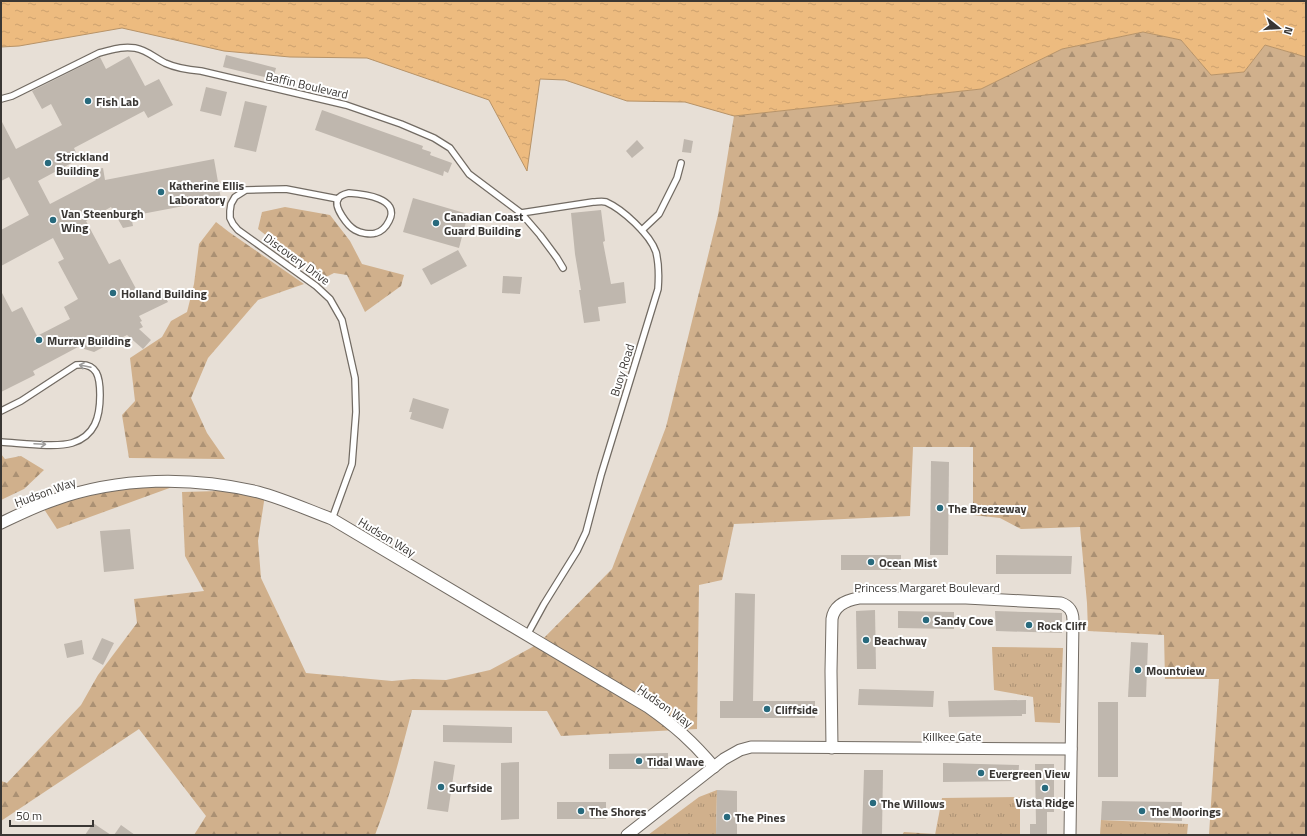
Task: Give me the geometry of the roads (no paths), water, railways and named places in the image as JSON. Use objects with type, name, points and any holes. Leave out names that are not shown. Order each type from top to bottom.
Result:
[{"type":"street","name":"Hudson Way","points":[[1,523],[54,500],[77,493],[119,485],[146,482],[200,482],[259,493],[291,503],[332,520],[527,635],[670,722],[687,736],[714,767]]},
{"type":"street","name":"Princess Margaret Boulevard","points":[[832,748],[832,619],[834,611],[839,606],[851,599],[859,598],[966,598],[1061,603],[1067,606],[1072,612],[1074,620],[1070,835]]},
{"type":"street","points":[[627,835],[724,759],[740,750],[751,747],[832,748]]},
{"type":"street","name":"Killkee Gate","points":[[832,748],[1071,749]]},
{"type":"lane","name":"Baffin Boulevard","points":[[1,99],[12,96],[99,52],[121,47],[134,48],[149,53],[167,64],[186,70],[201,71],[346,105],[401,124],[434,138],[450,148],[469,174],[521,213],[540,234],[563,268]]},
{"type":"lane","points":[[642,230],[659,214],[677,178],[681,163]]},
{"type":"lane","name":"Discovery Drive","points":[[332,520],[352,464],[356,419],[355,378],[342,320],[330,299],[316,286],[238,230],[230,218],[230,210],[234,197],[246,190],[286,189],[338,199],[349,193],[380,199],[389,206],[391,219],[386,228],[380,232],[374,234],[360,232],[349,224],[337,208],[338,199]]},
{"type":"lane","name":"Buoy Road","points":[[521,213],[593,202],[604,202],[619,209],[642,230],[655,250],[659,271],[658,288],[601,475],[586,532],[577,551],[544,604],[527,635]]},
{"type":"lane","points":[[1,411],[21,401],[76,365],[86,365],[90,367],[99,377],[100,412],[93,428],[84,437],[72,443],[60,445],[1,442]]},
{"type":"water","points":[[1,1],[1306,1],[1306,57],[1265,45],[1244,72],[1211,75],[1181,40],[1143,32],[1062,49],[981,89],[734,116],[685,102],[627,101],[565,80],[540,79],[527,171],[489,100],[367,58],[290,57],[224,51],[122,28],[19,46],[1,47]]},
{"type":"place","name":"Fish Lab","points":[[88,101]]},
{"type":"place","name":"Strickland Building","points":[[48,163]]},
{"type":"place","name":"Katherine Ellis Laboratory","points":[[161,192]]},
{"type":"place","name":"Van Steenburgh Wing","points":[[53,220]]},
{"type":"place","name":"Canadian Coast Guard Building","points":[[436,223]]},
{"type":"place","name":"Holland Building","points":[[113,293]]},
{"type":"place","name":"Murray Building","points":[[39,340]]},
{"type":"place","name":"The Breezeway","points":[[940,508]]},
{"type":"place","name":"Ocean Mist","points":[[871,562]]},
{"type":"place","name":"Sandy Cove","points":[[926,620]]},
{"type":"place","name":"Rock Cliff","points":[[1029,625]]},
{"type":"place","name":"Beachway","points":[[866,640]]},
{"type":"place","name":"Mountview","points":[[1138,670]]},
{"type":"place","name":"Cliffside","points":[[767,709]]},
{"type":"place","name":"Tidal Wave","points":[[639,761]]},
{"type":"place","name":"Evergreen View","points":[[981,773]]},
{"type":"place","name":"Surfside","points":[[441,787]]},
{"type":"place","name":"Vista Ridge","points":[[1045,788]]},
{"type":"place","name":"The Willows","points":[[873,803]]},
{"type":"place","name":"The Shores","points":[[581,811]]},
{"type":"place","name":"The Moorings","points":[[1142,811]]},
{"type":"place","name":"The Pines","points":[[727,817]]}]
